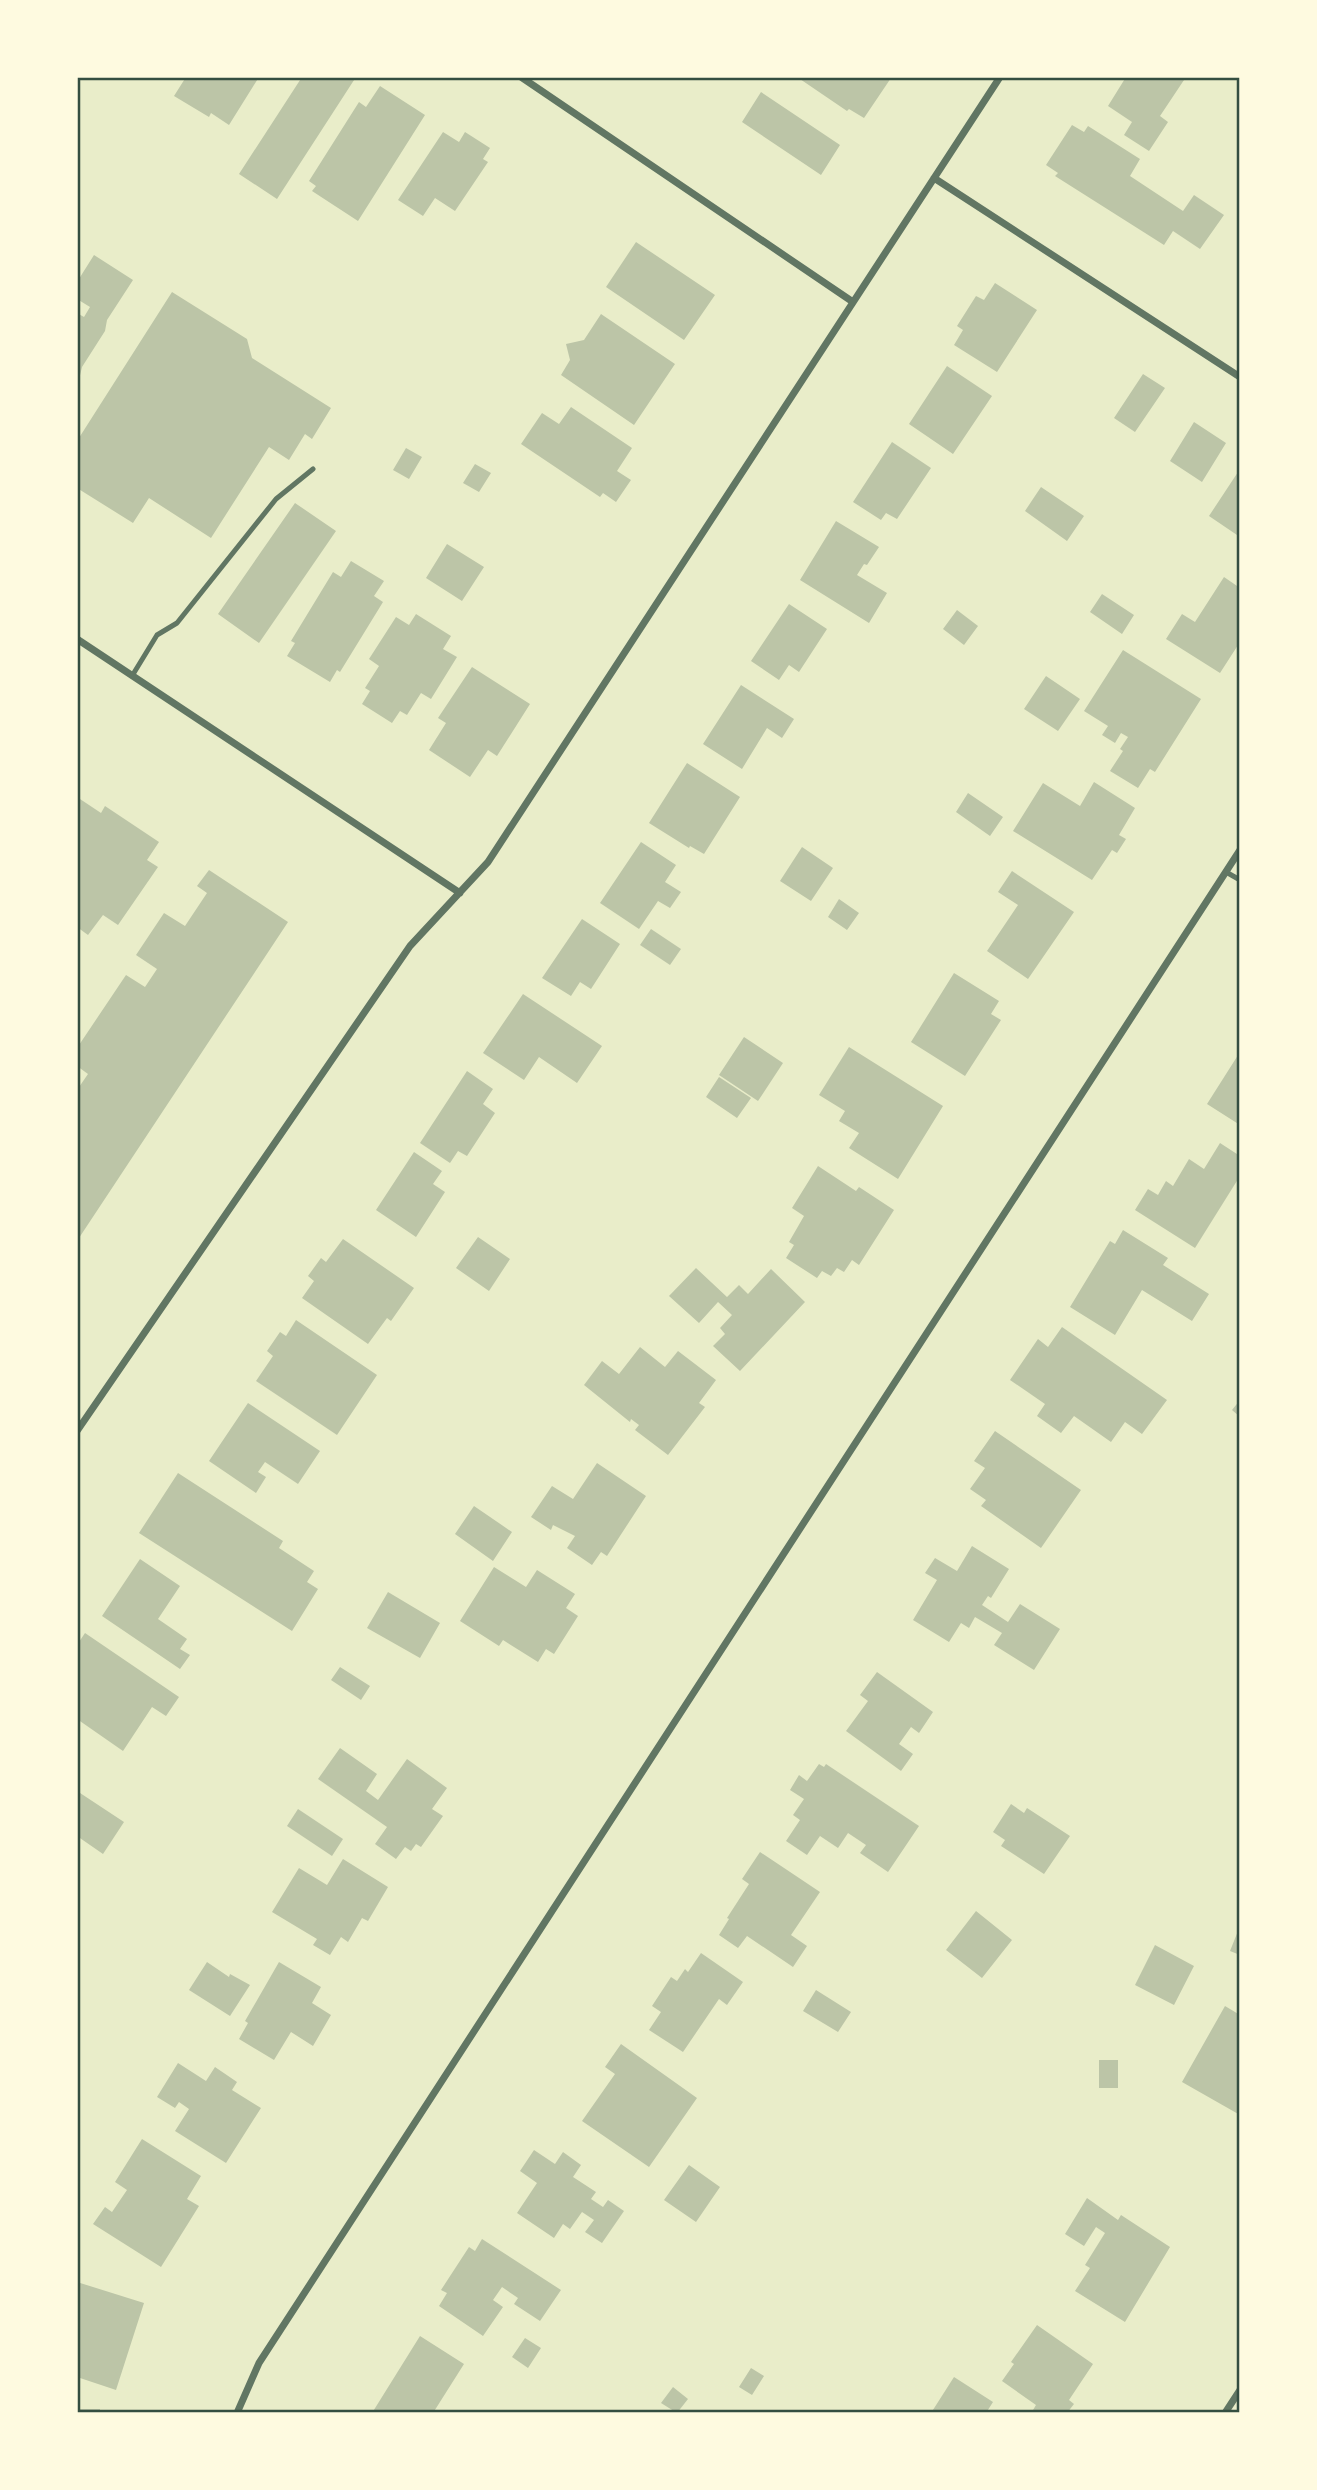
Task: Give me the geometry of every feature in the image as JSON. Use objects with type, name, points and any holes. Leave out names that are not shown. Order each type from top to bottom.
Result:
[{"type":"street","points":[[521,77],[853,302]]},
{"type":"street","points":[[77,1431],[410,946],[488,862],[1000,77]]},
{"type":"street","points":[[934,178],[1240,377]]},
{"type":"street","points":[[77,639],[460,893]]},
{"type":"street","points":[[237,2413],[259,2362],[1240,850]]},
{"type":"street","points":[[1225,2413],[1240,2390]]},
{"type":"lane","points":[[132,676],[157,635],[177,624],[276,499],[313,469]]},
{"type":"lane","points":[[1226,872],[1240,880]]},
{"type":"building","points":[[186,77],[259,77],[229,125],[211,113],[209,117],[174,96]]},
{"type":"building","points":[[302,77],[356,77],[277,199],[239,174]]},
{"type":"building","points":[[797,77],[891,78],[864,118],[849,109],[847,111]]},
{"type":"building","points":[[1126,77],[1186,77],[1160,116],[1168,122],[1149,151],[1124,135],[1132,122],[1108,106]]},
{"type":"building","points":[[380,86],[425,115],[358,221],[312,191],[316,186],[309,181],[359,102],[366,107]]},
{"type":"building","points":[[761,92],[840,145],[821,175],[742,122]]},
{"type":"building","points":[[1072,125],[1084,132],[1088,126],[1140,159],[1130,176],[1183,211],[1194,195],[1224,215],[1200,249],[1173,231],[1164,245],[1055,176],[1058,173],[1046,165]]},
{"type":"building","points":[[443,132],[459,142],[465,132],[490,148],[483,159],[488,162],[455,211],[435,198],[423,216],[398,200]]},
{"type":"building","points":[[636,242],[715,295],[684,340],[606,287]]},
{"type":"building","points":[[94,255],[133,280],[107,320],[105,331],[82,367],[77,388],[77,313],[84,317],[90,307],[77,299],[77,282]]},
{"type":"building","points":[[995,283],[1037,310],[997,372],[954,345],[963,330],[957,326],[976,296],[984,300]]},
{"type":"building","points":[[172,292],[247,339],[252,358],[331,408],[312,439],[305,434],[289,460],[269,447],[211,538],[149,498],[133,523],[77,488],[77,441]]},
{"type":"building","points":[[601,314],[675,364],[634,425],[561,375],[570,360],[566,344],[584,340]]},
{"type":"building","points":[[947,366],[992,396],[953,454],[909,424]]},
{"type":"building","points":[[1143,374],[1165,388],[1135,432],[1114,418]]},
{"type":"building","points":[[571,407],[632,448],[617,471],[631,480],[616,502],[603,493],[600,497],[521,444],[542,413],[559,424]]},
{"type":"building","points":[[1194,422],[1226,443],[1202,482],[1170,461]]},
{"type":"building","points":[[892,442],[931,468],[897,519],[886,513],[881,520],[853,502]]},
{"type":"building","points":[[406,448],[422,457],[409,479],[393,470]]},
{"type":"building","points":[[475,464],[491,473],[479,492],[463,483]]},
{"type":"building","points":[[1240,469],[1240,531],[1237,535],[1209,516]]},
{"type":"building","points":[[1041,487],[1084,516],[1067,541],[1025,511]]},
{"type":"building","points":[[295,503],[336,531],[259,643],[218,614]]},
{"type":"building","points":[[836,521],[879,547],[857,575],[887,593],[869,623],[800,580]]},
{"type":"building","points":[[447,544],[484,567],[462,601],[426,578]]},
{"type":"building","points":[[351,561],[384,581],[374,596],[383,602],[340,672],[337,670],[330,682],[287,656],[295,643],[291,641],[333,572],[341,577]]},
{"type":"building","points":[[1224,577],[1240,588],[1240,642],[1220,673],[1166,639],[1182,614],[1195,622]]},
{"type":"building","points":[[1102,594],[1134,615],[1122,634],[1090,612]]},
{"type":"building","points":[[789,604],[827,629],[799,672],[789,665],[779,680],[751,661]]},
{"type":"building","points":[[957,610],[978,626],[964,645],[943,629]]},
{"type":"building","points":[[416,614],[451,636],[443,649],[457,657],[431,699],[421,693],[407,715],[400,711],[392,723],[362,704],[370,691],[365,688],[379,666],[369,659],[396,617],[409,625]]},
{"type":"building","points":[[1123,650],[1201,699],[1155,772],[1150,769],[1138,788],[1110,771],[1123,751],[1120,749],[1128,737],[1121,733],[1115,743],[1102,735],[1108,726],[1084,711]]},
{"type":"building","points":[[472,667],[530,704],[497,756],[488,750],[470,777],[429,750],[446,723],[438,718]]},
{"type":"building","points":[[1046,676],[1080,699],[1058,731],[1024,709]]},
{"type":"building","points":[[741,685],[794,719],[782,738],[767,728],[742,769],[703,744]]},
{"type":"building","points":[[687,763],[740,797],[704,854],[690,846],[689,848],[649,823]]},
{"type":"building","points":[[1094,782],[1135,808],[1119,835],[1126,839],[1117,853],[1112,850],[1092,880],[1013,831],[1043,783],[1080,806]]},
{"type":"building","points":[[968,793],[1003,817],[990,836],[956,812]]},
{"type":"building","points":[[77,797],[101,813],[105,806],[159,842],[147,860],[158,867],[118,925],[103,915],[88,935],[77,927]]},
{"type":"building","points":[[641,842],[676,865],[665,882],[681,892],[670,908],[658,901],[639,929],[600,903]]},
{"type":"building","points":[[802,847],[833,868],[811,901],[780,881]]},
{"type":"building","points":[[209,870],[288,922],[77,1241],[77,1090],[88,1074],[77,1066],[77,1048],[126,975],[145,987],[157,969],[136,955],[164,913],[185,926],[207,893],[197,886]]},
{"type":"building","points":[[1012,871],[1074,912],[1028,979],[987,951],[1018,905],[998,892]]},
{"type":"building","points":[[839,899],[859,913],[847,930],[828,917]]},
{"type":"building","points":[[582,919],[620,944],[591,989],[580,982],[571,996],[542,978]]},
{"type":"building","points":[[651,929],[681,949],[670,965],[640,945]]},
{"type":"building","points":[[954,973],[999,1001],[991,1014],[1001,1020],[965,1076],[911,1042]]},
{"type":"building","points":[[523,994],[602,1046],[577,1083],[539,1057],[524,1080],[483,1053]]},
{"type":"building","points":[[744,1037],[783,1063],[758,1101],[719,1075]]},
{"type":"building","points":[[849,1047],[943,1106],[898,1179],[849,1148],[859,1133],[839,1121],[845,1111],[819,1095]]},
{"type":"building","points":[[1240,1052],[1240,1125],[1207,1104]]},
{"type":"building","points":[[467,1071],[493,1089],[483,1104],[495,1113],[467,1156],[458,1151],[450,1163],[420,1143]]},
{"type":"building","points":[[719,1077],[751,1098],[737,1118],[706,1097]]},
{"type":"building","points":[[1220,1143],[1240,1156],[1240,1176],[1195,1248],[1135,1210],[1148,1189],[1158,1195],[1166,1181],[1173,1186],[1189,1159],[1204,1169]]},
{"type":"building","points":[[414,1152],[442,1171],[433,1184],[445,1192],[416,1237],[376,1210]]},
{"type":"building","points":[[818,1166],[856,1191],[859,1187],[894,1210],[859,1265],[852,1260],[844,1272],[837,1268],[831,1276],[822,1271],[817,1278],[786,1258],[794,1245],[789,1242],[804,1216],[792,1208]]},
{"type":"building","points":[[1123,1230],[1168,1258],[1163,1265],[1209,1294],[1192,1321],[1142,1290],[1115,1335],[1070,1307],[1110,1241],[1115,1244]]},
{"type":"building","points":[[478,1237],[510,1259],[489,1291],[456,1268]]},
{"type":"building","points":[[343,1239],[414,1288],[391,1321],[387,1318],[368,1344],[302,1298],[314,1281],[308,1276],[321,1258],[326,1262]]},
{"type":"building","points":[[696,1268],[727,1297],[739,1285],[748,1294],[771,1269],[805,1302],[740,1371],[713,1346],[725,1334],[720,1328],[732,1315],[718,1302],[699,1323],[669,1296]]},
{"type":"building","points":[[296,1320],[377,1375],[337,1435],[256,1381],[273,1356],[267,1351],[280,1332],[286,1336]]},
{"type":"building","points":[[1062,1327],[1167,1400],[1142,1434],[1125,1422],[1111,1442],[1074,1416],[1061,1433],[1037,1416],[1045,1404],[1010,1380],[1038,1339],[1048,1347]]},
{"type":"building","points":[[640,1347],[665,1367],[678,1351],[716,1380],[699,1403],[705,1407],[668,1455],[635,1430],[639,1425],[631,1419],[630,1422],[584,1385],[602,1361],[619,1374]]},
{"type":"building","points":[[1240,1400],[1240,1417],[1232,1410]]},
{"type":"building","points":[[248,1403],[320,1451],[298,1484],[265,1462],[258,1472],[266,1477],[256,1493],[209,1461]]},
{"type":"building","points":[[995,1431],[1081,1490],[1041,1548],[981,1506],[986,1500],[970,1489],[985,1468],[974,1461]]},
{"type":"building","points":[[597,1463],[646,1496],[607,1556],[601,1552],[592,1565],[567,1548],[575,1536],[553,1525],[551,1530],[531,1517],[552,1486],[573,1499]]},
{"type":"building","points":[[178,1473],[283,1541],[279,1548],[314,1571],[307,1582],[318,1589],[292,1631],[139,1533]]},
{"type":"building","points":[[474,1506],[512,1532],[493,1561],[455,1534]]},
{"type":"building","points":[[972,1546],[1009,1569],[991,1598],[988,1596],[982,1605],[1008,1622],[1020,1604],[1060,1629],[1034,1670],[994,1645],[1002,1633],[975,1617],[969,1628],[961,1623],[949,1642],[913,1620],[937,1580],[925,1573],[935,1558],[957,1571]]},
{"type":"building","points":[[140,1559],[180,1586],[158,1619],[187,1639],[180,1649],[190,1655],[180,1669],[102,1616]]},
{"type":"building","points":[[494,1567],[526,1587],[537,1570],[575,1594],[566,1608],[578,1616],[554,1654],[546,1649],[538,1662],[503,1640],[499,1646],[460,1621]]},
{"type":"building","points":[[388,1592],[440,1623],[420,1658],[367,1628]]},
{"type":"building","points":[[85,1633],[179,1697],[166,1716],[152,1707],[123,1751],[77,1719],[77,1645]]},
{"type":"building","points":[[340,1667],[370,1686],[361,1700],[331,1680]]},
{"type":"building","points":[[877,1672],[933,1712],[919,1733],[911,1727],[899,1744],[913,1754],[901,1771],[846,1731],[868,1701],[860,1695]]},
{"type":"building","points":[[340,1748],[377,1774],[366,1791],[378,1800],[407,1759],[447,1788],[432,1809],[443,1816],[421,1847],[416,1844],[411,1851],[405,1847],[396,1859],[375,1844],[387,1827],[318,1779]]},
{"type":"building","points":[[819,1764],[824,1767],[826,1764],[919,1826],[888,1872],[860,1853],[866,1845],[848,1833],[838,1848],[820,1836],[807,1855],[786,1841],[800,1820],[793,1815],[804,1799],[790,1790],[799,1775],[807,1781]]},
{"type":"building","points":[[77,1791],[124,1822],[103,1854],[77,1836]]},
{"type":"building","points":[[1011,1804],[1024,1813],[1027,1808],[1070,1836],[1044,1874],[1001,1846],[1005,1840],[993,1832]]},
{"type":"building","points":[[298,1809],[343,1839],[332,1856],[287,1826]]},
{"type":"building","points":[[760,1852],[820,1892],[791,1935],[807,1946],[793,1967],[747,1936],[738,1948],[719,1935],[749,1884],[742,1879]]},
{"type":"building","points":[[343,1859],[388,1887],[368,1921],[362,1918],[348,1942],[341,1937],[330,1955],[313,1945],[317,1939],[272,1912],[299,1868],[327,1885]]},
{"type":"building","points":[[976,1911],[1012,1940],[982,1978],[946,1950]]},
{"type":"building","points":[[1240,1926],[1240,1955],[1230,1951]]},
{"type":"building","points":[[1155,1945],[1194,1966],[1174,2005],[1135,1985]]},
{"type":"building","points":[[701,1953],[743,1982],[727,2005],[719,1999],[683,2052],[649,2030],[661,2012],[652,2006],[671,1977],[677,1981],[685,1969],[688,1972]]},
{"type":"building","points":[[207,1962],[229,1977],[230,1974],[250,1985],[230,2016],[189,1990]]},
{"type":"building","points":[[279,1962],[321,1987],[312,2003],[331,2015],[313,2046],[291,2032],[274,2060],[239,2039],[248,2023],[245,2021]]},
{"type":"building","points":[[816,1990],[851,2012],[838,2032],[803,2011]]},
{"type":"building","points":[[1225,2006],[1240,2015],[1240,2115],[1182,2082]]},
{"type":"building","points":[[621,2044],[697,2098],[649,2167],[582,2121],[615,2074],[605,2067]]},
{"type":"building","points":[[1099,2060],[1118,2060],[1118,2088],[1099,2088]]},
{"type":"building","points":[[178,2063],[206,2081],[215,2067],[237,2082],[232,2090],[261,2108],[226,2163],[175,2131],[189,2109],[179,2102],[175,2108],[157,2097]]},
{"type":"building","points":[[142,2139],[201,2176],[187,2199],[199,2206],[161,2267],[93,2224],[105,2207],[112,2212],[127,2190],[115,2182]]},
{"type":"building","points":[[534,2150],[555,2164],[563,2152],[581,2165],[573,2177],[596,2192],[591,2199],[603,2207],[608,2200],[624,2211],[602,2243],[585,2232],[594,2220],[582,2212],[570,2229],[563,2224],[554,2238],[517,2213],[537,2183],[520,2171]]},
{"type":"building","points":[[689,2165],[720,2187],[696,2222],[664,2200]]},
{"type":"building","points":[[1087,2198],[1118,2220],[1121,2215],[1170,2247],[1125,2322],[1075,2291],[1090,2268],[1085,2265],[1105,2233],[1096,2227],[1084,2246],[1065,2234]]},
{"type":"building","points":[[482,2239],[561,2290],[540,2321],[514,2304],[518,2298],[502,2287],[493,2300],[503,2307],[483,2336],[439,2306],[447,2293],[441,2290],[469,2247],[475,2251]]},
{"type":"building","points":[[77,2282],[144,2303],[116,2390],[77,2377]]},
{"type":"building","points":[[1037,2325],[1093,2364],[1069,2400],[1074,2404],[1067,2413],[1038,2413],[1033,2410],[1036,2405],[1002,2381],[1014,2364],[1011,2362]]},
{"type":"building","points":[[420,2336],[464,2364],[433,2413],[372,2413]]},
{"type":"building","points":[[525,2338],[541,2348],[528,2368],[512,2357]]},
{"type":"building","points":[[751,2368],[764,2376],[752,2395],[739,2387]]},
{"type":"building","points":[[954,2377],[993,2402],[986,2413],[931,2413]]},
{"type":"building","points":[[673,2387],[688,2399],[677,2413],[661,2403]]},
{"type":"building","points":[[77,2409],[100,2409],[100,2413],[77,2413]]}]
